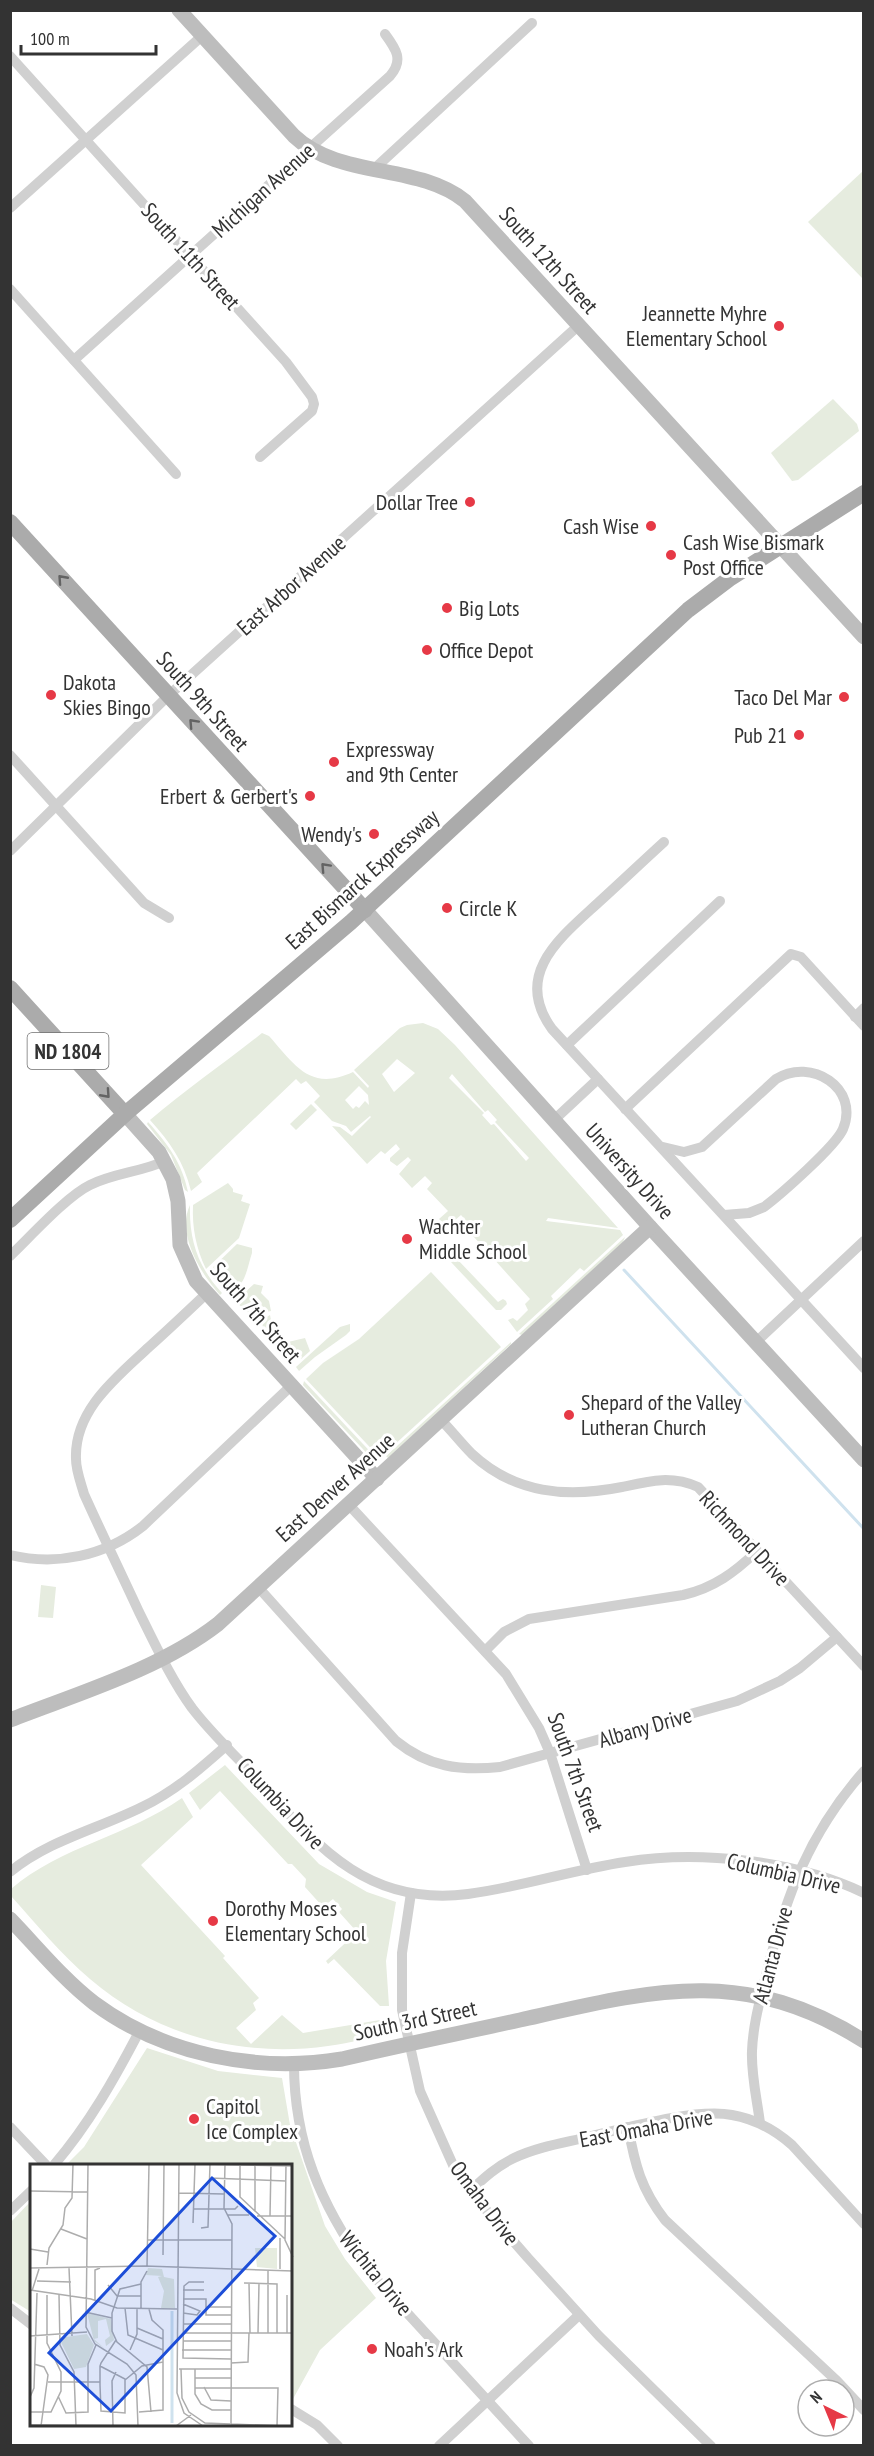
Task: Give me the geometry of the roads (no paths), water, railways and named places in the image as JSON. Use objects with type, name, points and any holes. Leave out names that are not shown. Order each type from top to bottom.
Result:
[{"type":"main road","name":"East Bismarck Expressway","points":[[10,1220],[125,1114],[365,910],[680,618],[723,583],[864,493]]},
{"type":"main road","name":"South 9th Street","points":[[10,522],[365,910]]},
{"type":"main road","name":"South 7th Street","points":[[10,988],[125,1114]]},
{"type":"street","name":"South 12th Street","points":[[179,10],[294,136],[309,148],[325,156],[432,184],[460,198],[864,637]]},
{"type":"street","points":[[373,170],[532,23]]},
{"type":"street","name":"Michigan Avenue","points":[[74,360],[394,71],[399,58],[385,34]]},
{"type":"street","points":[[10,208],[202,36]]},
{"type":"street","name":"South 11th Street","points":[[10,56],[286,362],[313,400],[312,411],[260,457]]},
{"type":"street","points":[[10,289],[176,474]]},
{"type":"street","name":"East Arbor Avenue","points":[[10,851],[168,696],[578,326]]},
{"type":"street","points":[[10,755],[144,903],[169,918]]},
{"type":"street","points":[[664,842],[558,940],[547,956],[538,981],[537,998],[543,1015],[567,1045],[863,1368]]},
{"type":"street","points":[[567,1045],[720,901]]},
{"type":"street","name":"University Drive","points":[[365,910],[650,1227],[864,1460]]},
{"type":"street","points":[[625,1108],[788,956],[794,953],[801,957],[864,1026]]},
{"type":"street","points":[[855,1017],[864,1008]]},
{"type":"street","points":[[660,1146],[684,1152],[702,1147],[776,1079],[789,1072],[811,1071],[833,1083],[842,1096],[846,1113],[846,1122],[839,1137],[764,1208],[749,1213],[724,1215]]},
{"type":"street","points":[[554,1120],[598,1079]]},
{"type":"street","name":"South 7th Street","points":[[125,1114],[150,1140],[165,1161],[176,1189],[180,1245],[190,1271],[206,1294],[377,1479]]},
{"type":"street","points":[[10,1256],[89,1185],[125,1173],[150,1168],[165,1161]]},
{"type":"street","name":"East Denver Avenue","points":[[10,1720],[163,1659],[193,1643],[349,1505],[650,1227]]},
{"type":"street","points":[[756,1342],[864,1241]]},
{"type":"street","name":"Columbia Drive","points":[[206,1294],[112,1381],[85,1417],[79,1435],[76,1459],[84,1494],[163,1659],[192,1708],[323,1850],[368,1878],[411,1893],[441,1895],[470,1893],[623,1862],[668,1857],[747,1860],[831,1880],[864,1893]]},
{"type":"street","points":[[10,1555],[33,1560],[71,1559],[126,1539],[143,1526],[291,1386]]},
{"type":"street","name":"Richmond Drive","points":[[441,1420],[473,1454],[489,1467],[538,1490],[556,1493],[592,1493],[645,1482],[675,1479],[698,1487],[864,1666]]},
{"type":"street","name":"South 7th Street","points":[[349,1505],[506,1674],[524,1700],[550,1754],[587,1870]]},
{"type":"street","points":[[485,1651],[504,1632],[529,1619],[683,1595],[707,1588],[736,1570],[757,1551]]},
{"type":"street","name":"Albany Drive","points":[[258,1587],[396,1741],[421,1758],[450,1768],[501,1767],[737,1701],[780,1681],[800,1668],[837,1637]]},
{"type":"street","points":[[10,1872],[39,1852],[63,1840],[155,1800],[191,1777],[227,1745]]},
{"type":"street","name":"Atlanta Drive","points":[[760,2123],[752,2054],[753,2034],[776,1935],[798,1872],[830,1813],[864,1771]]},
{"type":"street","name":"Omaha Drive","points":[[411,1893],[402,1953],[402,2010],[420,2091],[442,2143],[470,2191],[579,2314],[711,2445]]},
{"type":"street","name":"South 3rd Street","points":[[10,1919],[80,1991],[109,2013],[175,2045],[211,2056],[243,2062],[294,2064],[342,2059],[629,1995],[704,1990],[742,1993],[810,2011],[864,2041]]},
{"type":"street","points":[[55,2164],[76,2139],[110,2087],[140,2030]]},
{"type":"street","name":"Wichita Drive","points":[[294,2064],[294,2087],[302,2139],[319,2189],[339,2229],[366,2268],[529,2445]]},
{"type":"street","name":"East Omaha Drive","points":[[470,2191],[497,2168],[528,2152],[628,2127],[715,2113],[760,2123],[792,2145],[864,2224]]},
{"type":"street","points":[[10,2127],[45,2164]]},
{"type":"street","points":[[628,2127],[638,2174],[665,2220],[837,2381],[864,2410]]},
{"type":"street","points":[[10,2211],[30,2192]]},
{"type":"street","points":[[10,2308],[30,2323]]},
{"type":"street","points":[[439,2445],[579,2314]]},
{"type":"street","points":[[292,2410],[317,2426],[338,2445]]},
{"type":"waterway","points":[[624,1270],[864,1529]]},
{"type":"place","name":"Jeannette Myhre Elementary School","points":[[779,326]]},
{"type":"place","name":"Dollar Tree","points":[[470,502]]},
{"type":"place","name":"Cash Wise","points":[[651,526]]},
{"type":"place","name":"Cash Wise Bismark Post Office","points":[[671,555]]},
{"type":"place","name":"Big Lots","points":[[447,608]]},
{"type":"place","name":"Office Depot","points":[[427,650]]},
{"type":"place","name":"Dakota Skies Bingo","points":[[51,695]]},
{"type":"place","name":"Taco Del Mar","points":[[844,697]]},
{"type":"place","name":"Pub 21","points":[[799,735]]},
{"type":"place","name":"Expressway and 9th Center","points":[[334,762]]},
{"type":"place","name":"Erbert & Gerbert's","points":[[310,796]]},
{"type":"place","name":"Wendy's","points":[[374,834]]},
{"type":"place","name":"Circle K","points":[[447,908]]},
{"type":"place","name":"Wachter Middle School","points":[[407,1239]]},
{"type":"place","name":"Shepard of the Valley Lutheran Church","points":[[569,1415]]},
{"type":"place","name":"Dorothy Moses Elementary School","points":[[213,1921]]},
{"type":"place","name":"Capitol Ice Complex","points":[[194,2119]]},
{"type":"place","name":"Noah's Ark","points":[[372,2349]]}]
